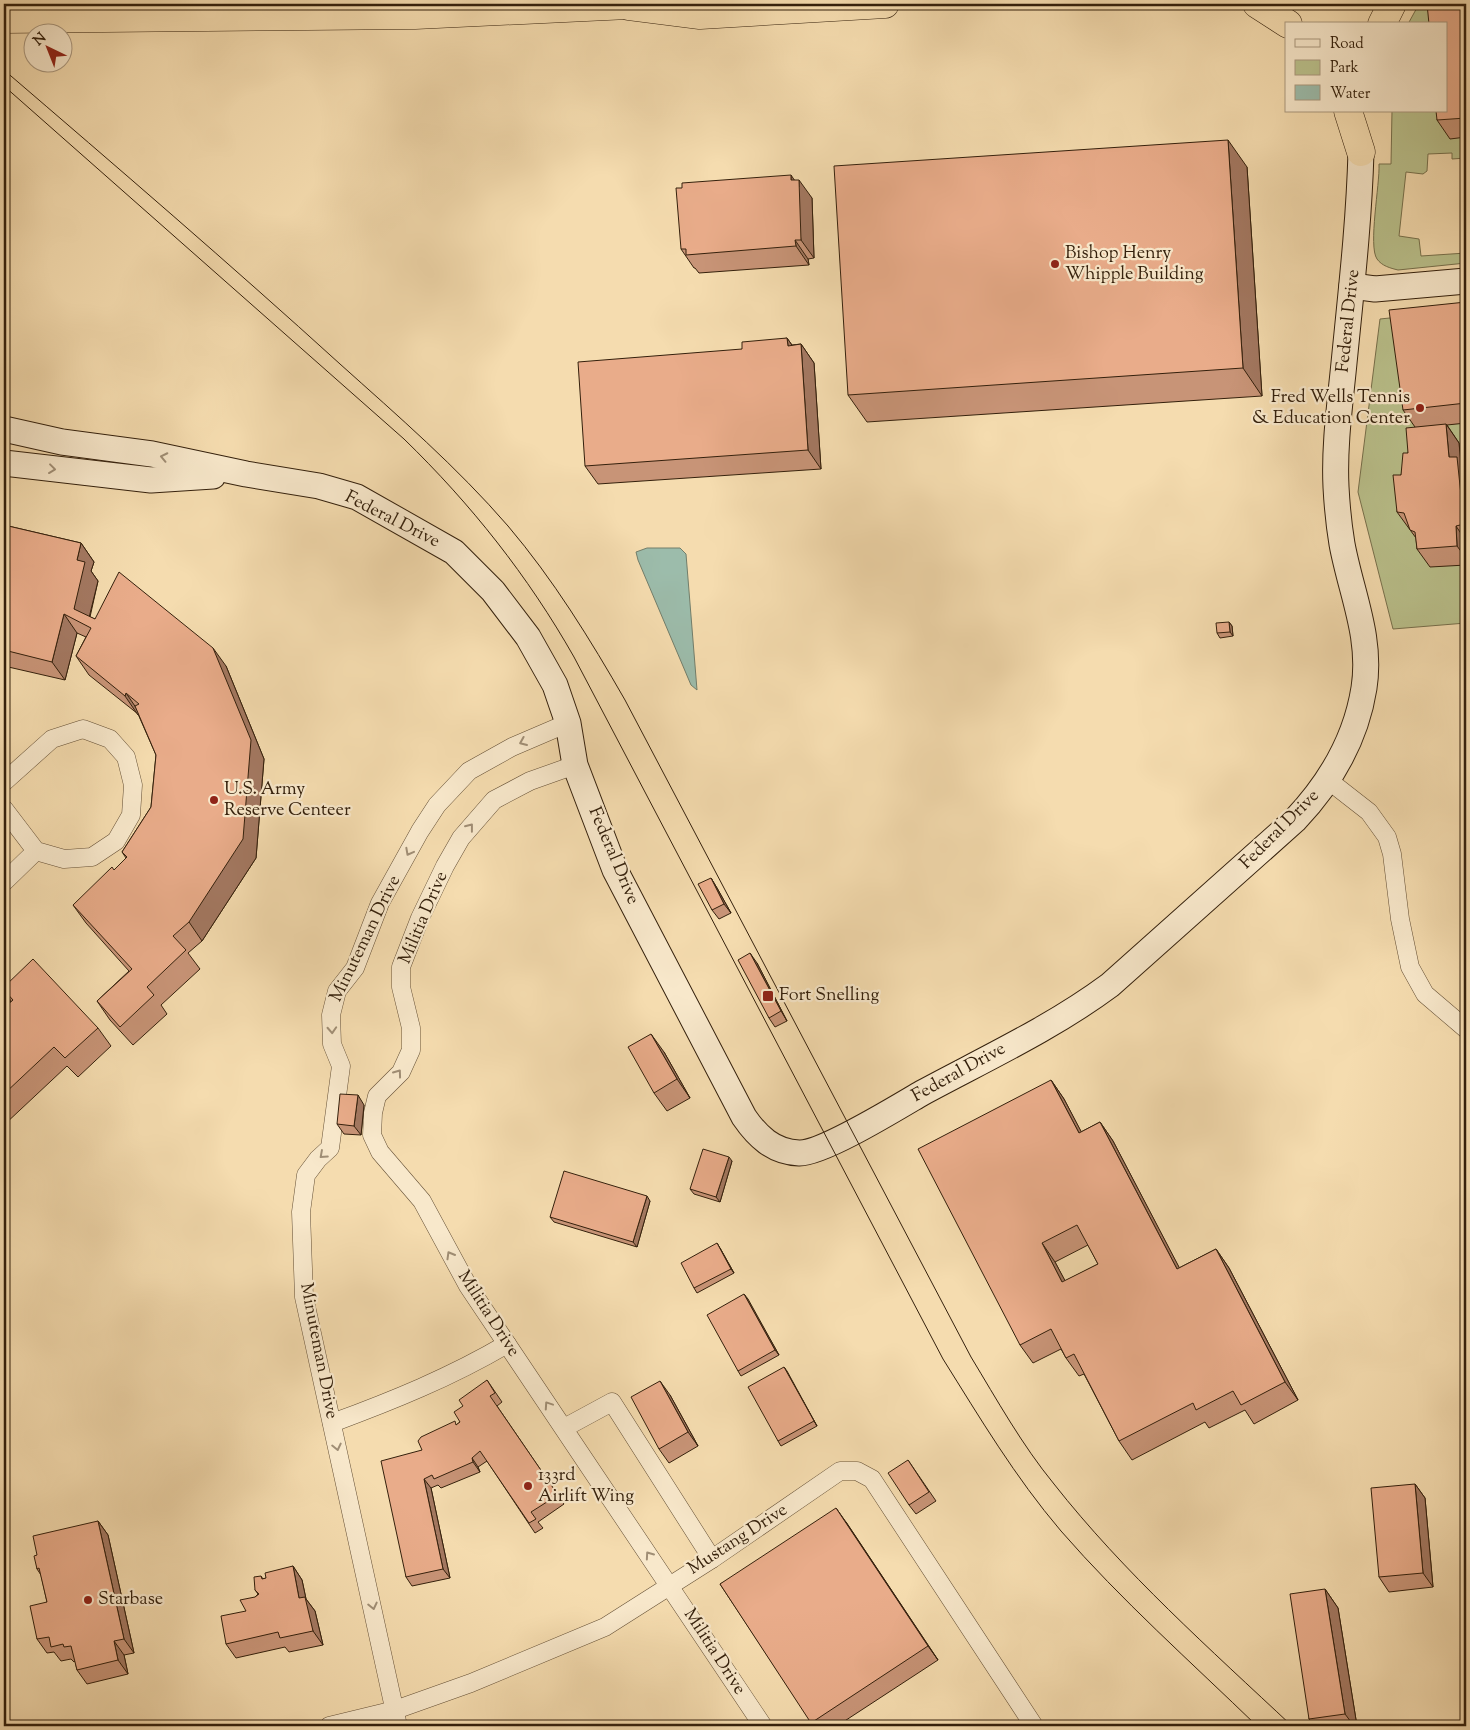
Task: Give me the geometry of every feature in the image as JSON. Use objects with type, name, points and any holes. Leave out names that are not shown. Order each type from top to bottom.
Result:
[{"type":"highway","points":[[4,19],[415,15],[639,5],[700,15],[886,4]]},
{"type":"highway","points":[[1257,4],[1285,22]]},
{"type":"highway","points":[[1383,22],[1392,4]]},
{"type":"highway","points":[[1348,112],[1361,152]]},
{"type":"highway","points":[[1361,152],[1366,112]]},
{"type":"street","name":"Federal Drive","points":[[4,429],[62,442],[152,454],[246,474],[319,486],[357,497],[454,552],[493,591],[528,636],[555,685],[568,723],[575,765],[615,870],[744,1117],[755,1133],[767,1142],[778,1148],[800,1153],[817,1149],[864,1125],[1083,1004],[1148,952],[1295,820],[1315,799],[1343,755],[1360,709],[1366,666],[1362,618],[1342,544],[1336,487],[1339,417],[1359,226],[1361,152]]},
{"type":"street","points":[[1352,286],[1375,289],[1466,281]]},
{"type":"street","name":"Federal Drive","points":[[4,463],[151,480],[246,474]]},
{"type":"street","name":"Minuteman Drive","points":[[396,1718],[304,1297],[301,1212],[306,1175],[318,1158],[330,1148],[340,1066],[332,1044],[331,1015],[338,991],[355,968],[380,903],[420,831],[437,805],[469,771],[512,746],[568,723]]},
{"type":"street","points":[[4,782],[52,739],[83,729],[110,739],[126,757],[133,784],[130,816],[116,841],[92,857],[64,859],[36,851],[4,808]]},
{"type":"street","name":"Militia Drive","points":[[575,765],[530,781],[494,800],[461,838],[420,918],[405,953],[401,967],[401,988],[411,1028],[411,1050],[400,1072],[377,1096],[373,1113],[372,1135],[380,1152],[422,1201],[468,1286],[670,1584],[763,1726]]},
{"type":"street","points":[[1328,780],[1369,812],[1386,837],[1392,854],[1400,919],[1410,967],[1425,994],[1466,1029]]},
{"type":"street","points":[[4,882],[36,851]]},
{"type":"street","points":[[332,1423],[420,1389],[472,1365],[507,1344]]},
{"type":"street","points":[[564,1428],[612,1402],[712,1559]]},
{"type":"street","name":"Mustang Drive","points":[[329,1726],[396,1718],[470,1683],[605,1627],[712,1559],[840,1471],[857,1471],[872,1479],[1034,1726]]},
{"type":"green space","points":[[1419,4],[1448,4],[1442,22],[1409,22]]},
{"type":"green space","points":[[1392,112],[1447,112],[1466,137],[1466,158],[1452,159],[1452,153],[1428,154],[1427,171],[1423,174],[1406,172],[1399,236],[1419,239],[1421,256],[1466,253],[1466,263],[1398,270],[1384,265],[1377,259],[1374,229],[1379,164],[1391,164]]},
{"type":"green space","name":"Fred Wells Tennis & Education Center","points":[[1466,310],[1466,623],[1393,629],[1358,492],[1380,319]]},
{"type":"water","points":[[647,548],[680,548],[686,554],[697,690],[691,685],[638,560],[636,552]]},
{"type":"building","points":[[1427,4],[1466,4],[1466,118],[1437,120],[1436,112],[1448,112],[1448,22],[1429,22]]},
{"type":"building","name":"Bishop Henry Whipple Building","points":[[1228,140],[1243,368],[848,395],[834,166]]},
{"type":"building","points":[[791,175],[791,180],[799,180],[801,240],[795,240],[796,246],[686,255],[686,249],[681,249],[676,188],[682,188],[682,183]]},
{"type":"building","points":[[1466,302],[1466,403],[1403,410],[1389,310]]},
{"type":"building","points":[[787,338],[788,346],[801,344],[808,450],[585,466],[578,362],[742,349],[742,342]]},
{"type":"building","points":[[1446,424],[1449,457],[1457,457],[1464,524],[1456,526],[1457,546],[1417,549],[1415,532],[1410,530],[1404,513],[1397,512],[1393,475],[1401,475],[1403,453],[1408,453],[1406,428]]},
{"type":"building","name":"U.S. Army Reserve Centeer","points":[[4,525],[81,543],[77,560],[85,562],[74,609],[95,619],[119,572],[213,648],[251,740],[243,839],[189,922],[173,936],[186,950],[147,987],[154,995],[120,1027],[97,1001],[132,969],[73,905],[112,867],[114,870],[127,857],[122,852],[151,807],[156,755],[135,706],[139,704],[126,693],[125,696],[76,656],[91,628],[64,614],[52,662],[4,650]]},
{"type":"building","points":[[1229,622],[1230,632],[1217,633],[1216,623]]},
{"type":"building","points":[[711,878],[724,904],[712,910],[698,884]]},
{"type":"building","points":[[750,953],[781,1011],[769,1018],[738,960]]},
{"type":"building","points":[[33,959],[98,1028],[65,1058],[54,1047],[4,1094],[4,1008],[13,1000],[4,990],[4,987]]},
{"type":"building","points":[[651,1034],[677,1079],[654,1093],[628,1047]]},
{"type":"building","points":[[1051,1080],[1079,1133],[1100,1122],[1177,1269],[1216,1249],[1285,1382],[1241,1405],[1233,1391],[1196,1410],[1193,1403],[1119,1441],[1074,1354],[1066,1358],[1051,1329],[1020,1345],[918,1149]],"holes":[[[1077,1225],[1098,1264],[1062,1282],[1042,1243]]]},
{"type":"building","points":[[340,1094],[358,1095],[354,1126],[337,1124]]},
{"type":"building","points":[[703,1149],[729,1157],[716,1197],[690,1189]]},
{"type":"building","points":[[564,1171],[647,1196],[633,1242],[550,1217]]},
{"type":"building","points":[[717,1243],[731,1269],[694,1288],[681,1263]]},
{"type":"building","points":[[744,1294],[775,1350],[738,1371],[707,1315]]},
{"type":"building","points":[[784,1367],[814,1421],[778,1441],[748,1387]]},
{"type":"building","name":"133rd Airlift Wing","points":[[487,1380],[495,1393],[490,1396],[558,1495],[531,1512],[536,1519],[529,1523],[480,1451],[472,1458],[473,1462],[434,1479],[432,1475],[424,1479],[443,1569],[406,1577],[381,1461],[422,1450],[418,1441],[421,1437],[455,1421],[456,1425],[460,1422],[454,1412],[463,1406],[459,1400]]},
{"type":"building","points":[[660,1381],[688,1432],[659,1449],[631,1397]]},
{"type":"building","points":[[908,1460],[929,1492],[909,1505],[888,1473]]},
{"type":"building","points":[[1415,1484],[1423,1573],[1379,1577],[1371,1488]]},
{"type":"building","points":[[836,1508],[928,1646],[811,1723],[720,1584]]},
{"type":"building","name":"Starbase","points":[[98,1521],[124,1639],[114,1641],[118,1660],[77,1670],[71,1646],[64,1647],[63,1644],[51,1647],[49,1637],[37,1639],[30,1606],[47,1602],[39,1568],[37,1569],[34,1556],[37,1555],[33,1536]]},
{"type":"building","points":[[293,1566],[299,1598],[305,1597],[313,1631],[280,1638],[278,1632],[226,1644],[221,1616],[246,1611],[240,1600],[255,1597],[259,1594],[255,1590],[254,1577],[261,1576],[262,1579],[266,1578],[265,1573]]},
{"type":"building","points":[[1325,1589],[1345,1714],[1309,1719],[1290,1594]]},
{"type":"tram line","points":[[4,70],[131,179],[405,423],[489,504],[525,546],[570,610],[625,700],[971,1357],[1000,1406],[1042,1469],[1109,1549],[1168,1610],[1292,1726]]},
{"type":"tram line","points":[[4,86],[404,439],[452,489],[497,542],[537,598],[574,657],[943,1359],[984,1425],[1028,1490],[1084,1557],[1132,1606],[1257,1726]]},
{"type":"place","name":"Bishop Henry Whipple Building","points":[[1055,264]]},
{"type":"place","name":"Fred Wells Tennis & Education Center","points":[[1420,408]]},
{"type":"place","name":"U.S. Army Reserve Centeer","points":[[214,800]]},
{"type":"place","name":"Fort Snelling","points":[[768,996]]},
{"type":"place","name":"133rd Airlift Wing","points":[[528,1486]]},
{"type":"place","name":"Starbase","points":[[88,1600]]}]
